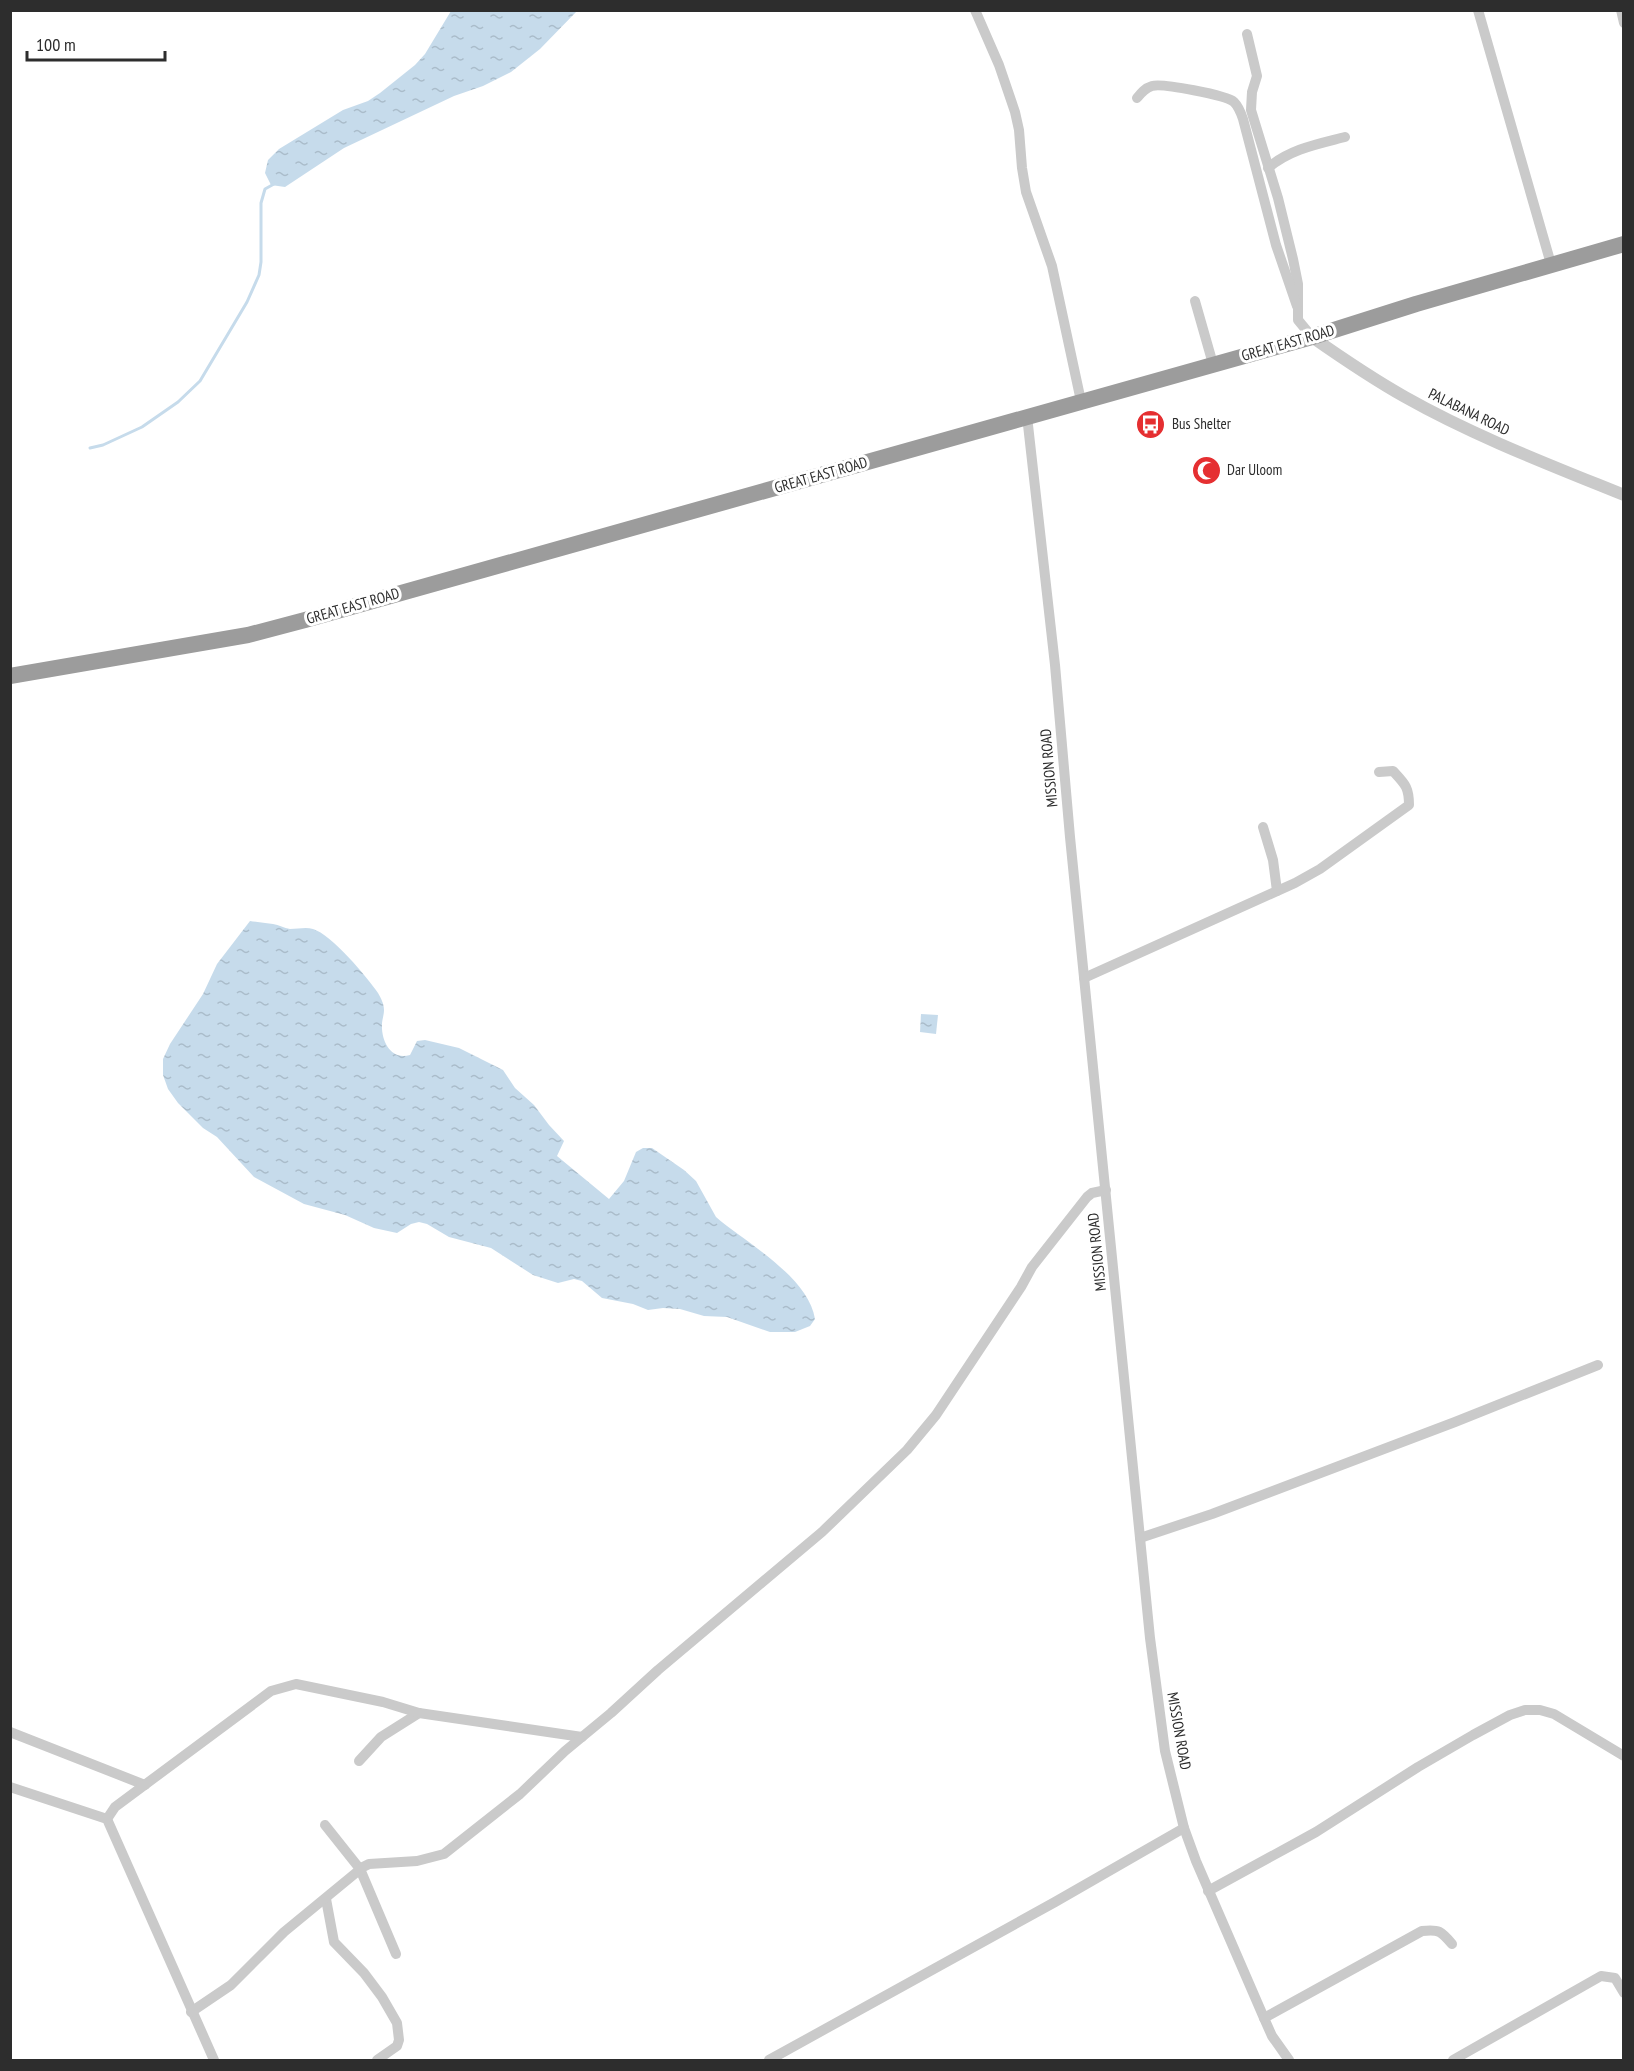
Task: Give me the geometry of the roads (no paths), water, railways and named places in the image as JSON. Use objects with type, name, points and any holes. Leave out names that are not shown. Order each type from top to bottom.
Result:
[{"type":"highway","name":"GREAT EAST ROAD","points":[[10,676],[226,639],[282,626],[1311,338],[1416,304],[1623,244]]},
{"type":"street","points":[[975,10],[999,65],[1015,112],[1026,192],[1052,266],[1080,401]]},
{"type":"street","points":[[1478,10],[1551,264]]},
{"type":"street","points":[[1620,10],[1623,23]]},
{"type":"street","points":[[1247,34],[1257,76],[1252,92],[1251,110],[1293,259],[1298,284],[1298,320],[1311,338]]},
{"type":"street","points":[[1137,98],[1144,90],[1158,85],[1213,94],[1227,98],[1234,103],[1243,119],[1276,245],[1297,306]]},
{"type":"street","points":[[1268,168],[1299,149],[1345,137]]},
{"type":"street","points":[[1195,301],[1213,364]]},
{"type":"street","name":"PALABANA ROAD","points":[[1311,338],[1378,382],[1433,412],[1514,450],[1623,495]]},
{"type":"street","name":"MISSION ROAD","points":[[1027,416],[1055,665],[1150,1638],[1165,1751],[1184,1828],[1208,1891],[1264,2018],[1289,2061]]},
{"type":"street","points":[[1084,978],[1277,891],[1320,869],[1409,804],[1409,789],[1393,771],[1379,772]]},
{"type":"street","points":[[1263,826],[1273,860],[1277,891]]},
{"type":"street","points":[[191,2012],[231,1985],[284,1932],[360,1869],[369,1864],[406,1863],[444,1854],[520,1794],[756,1586],[822,1532],[907,1450],[936,1415],[1042,1254],[1087,1197],[1092,1193],[1106,1190]]},
{"type":"street","points":[[1140,1538],[1212,1515],[1598,1365]]},
{"type":"street","points":[[107,1819],[116,1807],[271,1691],[292,1684],[383,1702],[419,1713],[582,1737]]},
{"type":"street","points":[[1208,1891],[1316,1832],[1473,1735],[1510,1715],[1525,1710],[1540,1710],[1554,1714],[1623,1756]]},
{"type":"street","points":[[358,1761],[381,1737],[419,1713]]},
{"type":"street","points":[[10,1732],[145,1785]]},
{"type":"street","points":[[10,1787],[107,1819],[214,2061]]},
{"type":"street","points":[[325,1825],[360,1869],[396,1954]]},
{"type":"street","points":[[769,2061],[1184,1828]]},
{"type":"street","points":[[326,1899],[334,1941],[364,1973],[382,1997],[397,2023],[399,2040],[397,2046],[377,2061]]},
{"type":"street","points":[[1264,2018],[1422,1932],[1433,1930],[1442,1932],[1452,1944]]},
{"type":"street","points":[[1453,2061],[1601,1976],[1615,1978],[1623,1993]]},
{"type":"water","points":[[451,11],[577,11],[540,49],[511,72],[344,148],[285,187],[271,185],[265,173],[268,160],[279,149],[343,110],[368,101],[415,65],[425,54]]},
{"type":"water","points":[[250,921],[290,929],[313,929],[339,947],[378,993],[384,1008],[383,1037],[388,1048],[397,1055],[410,1055],[417,1041],[425,1040],[459,1048],[503,1070],[515,1088],[534,1105],[564,1141],[557,1156],[609,1199],[624,1181],[636,1152],[643,1148],[652,1148],[684,1170],[696,1181],[716,1217],[789,1275],[810,1303],[815,1319],[810,1326],[795,1332],[770,1332],[727,1317],[704,1316],[680,1309],[648,1310],[633,1304],[602,1298],[582,1281],[574,1279],[558,1283],[533,1275],[491,1248],[449,1237],[427,1224],[419,1222],[411,1224],[397,1233],[374,1228],[345,1215],[304,1204],[254,1177],[217,1137],[203,1128],[178,1103],[168,1089],[163,1075],[163,1059],[170,1044],[203,994],[217,964]]},
{"type":"water","points":[[921,1014],[938,1015],[936,1034],[920,1032]]},
{"type":"waterway","points":[[90,448],[103,445],[142,427],[178,402],[200,381],[247,302],[259,275],[261,203],[265,189],[274,184]]},
{"type":"place","name":"Bus Shelter","points":[[1151,424]]},
{"type":"place","name":"Dar Uloom","points":[[1206,470]]}]
